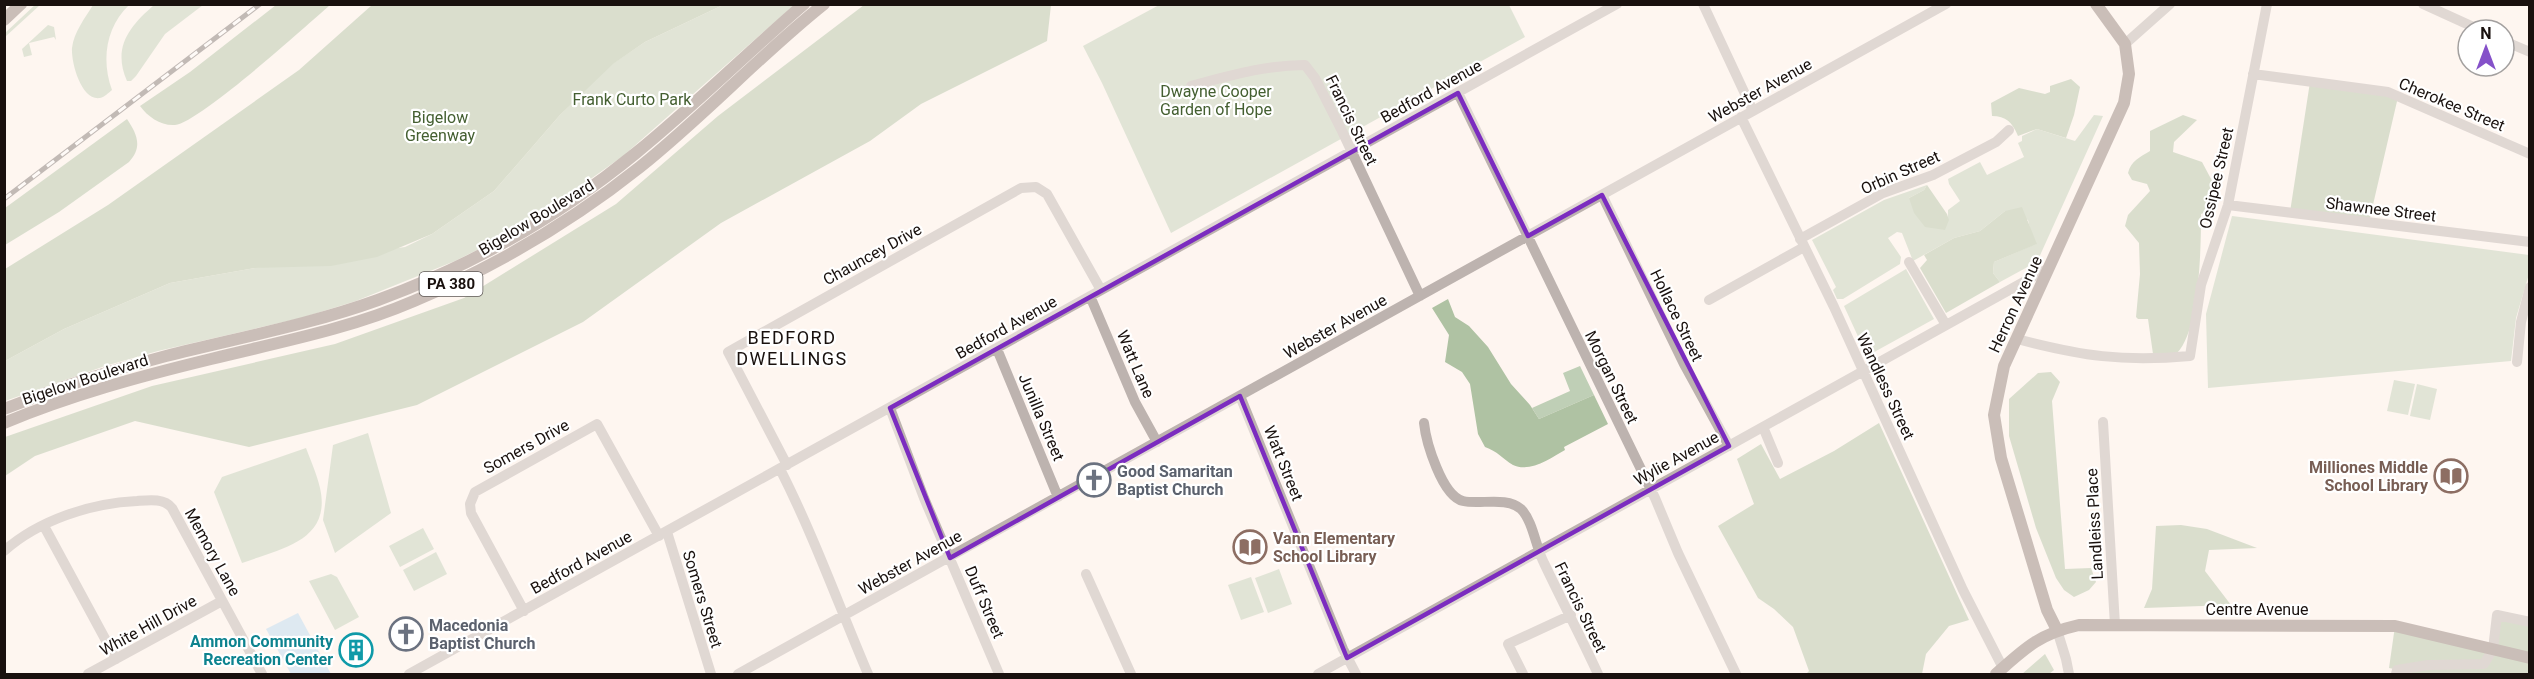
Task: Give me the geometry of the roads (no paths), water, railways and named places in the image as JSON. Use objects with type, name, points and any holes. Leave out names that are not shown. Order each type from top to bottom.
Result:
[{"type":"main road","points":[[4,20],[21,4]]},
{"type":"main road","name":"Bigelow Boulevard","points":[[4,409],[128,366],[331,316],[415,286],[483,254],[551,215],[607,176],[667,127],[804,4]]},
{"type":"main road","name":"Bigelow Boulevard","points":[[4,423],[148,375],[367,319],[424,297],[491,264],[569,220],[624,180],[687,128],[824,4]]},
{"type":"main road","points":[[2096,4],[2125,44]]},
{"type":"main road","name":"Herron Avenue","points":[[2057,630],[2047,610],[2001,458],[1994,416],[2004,366],[2124,103],[2128,74],[2125,44]]},
{"type":"main road","name":"Centre Avenue","points":[[2000,671],[2026,646],[2057,630],[2079,626],[2115,625],[2395,626],[2529,658]]},
{"type":"street","name":"Bedford Avenue","points":[[409,675],[1617,4]]},
{"type":"street","points":[[1703,4],[1753,111]]},
{"type":"street","name":"Webster Avenue","points":[[738,675],[1946,4]]},
{"type":"street","points":[[2125,44],[2170,4]]},
{"type":"street","name":"Ossipee Street","points":[[2017,339],[2079,355],[2116,359],[2146,360],[2190,356],[2201,285],[2228,205],[2267,4]]},
{"type":"street","points":[[2423,4],[2456,19]]},
{"type":"street","name":"Francis Street","points":[[1191,86],[1252,69],[1278,64],[1305,64],[1316,78],[1420,296]]},
{"type":"street","name":"Cherokee Street","points":[[2253,74],[2388,92],[2529,154]]},
{"type":"street","name":"Morgan Street","points":[[1458,93],[1650,489],[1736,675]]},
{"type":"street","name":"Wandless Street","points":[[1741,117],[1802,243],[2000,671]]},
{"type":"street","name":"Orbin Street","points":[[1709,300],[1883,193],[1934,175],[1996,142],[2009,130]]},
{"type":"street","name":"Chauncey Drive","points":[[784,467],[728,352],[1021,188],[1036,187],[1047,194],[1101,290]]},
{"type":"street","name":"Hollace Street","points":[[1602,195],[1684,364],[1729,446]]},
{"type":"street","name":"Shawnee Street","points":[[2228,205],[2529,242]]},
{"type":"street","points":[[1910,262],[1946,325]]},
{"type":"street","name":"Wylie Avenue","points":[[1318,675],[2049,268]]},
{"type":"street","points":[[2517,362],[2521,322],[2529,287]]},
{"type":"street","name":"Watt Lane","points":[[1090,296],[1135,402],[1157,442]]},
{"type":"street","name":"Junilla Street","points":[[997,349],[1058,496]]},
{"type":"street","name":"Watt Street","points":[[1240,396],[1356,675]]},
{"type":"street","name":"Duff Street","points":[[890,408],[999,675]]},
{"type":"street","name":"Landleiss Place","points":[[2103,422],[2115,625]]},
{"type":"street","name":"Francis Street","points":[[1424,423],[1426,440],[1449,494],[1462,501],[1512,504],[1522,510],[1598,675]]},
{"type":"street","name":"Somers Drive","points":[[524,611],[471,513],[470,504],[475,492],[597,424],[663,534]]},
{"type":"street","points":[[1763,427],[1778,463]]},
{"type":"street","points":[[784,467],[868,675]]},
{"type":"street","name":"Memory Lane","points":[[4,551],[44,526],[94,507],[125,501],[164,502],[172,508],[262,675]]},
{"type":"street","points":[[44,526],[116,659]]},
{"type":"street","name":"Somers Street","points":[[663,534],[711,675]]},
{"type":"street","points":[[1086,574],[1131,675]]},
{"type":"street","name":"White Hill Drive","points":[[88,675],[222,601]]},
{"type":"street","points":[[1523,675],[1508,644],[1570,615]]},
{"type":"street","points":[[2396,672],[2428,665],[2484,664],[2493,649],[2497,615],[2529,622]]},
{"type":"street","points":[[2057,630],[2066,659],[2068,675]]},
{"type":"street","points":[[2396,672],[2417,675]]},
{"type":"water","points":[[298,613],[331,674],[291,674],[266,629]]},
{"type":"railway","points":[[4,199],[260,4]]},
{"type":"place","name":"Milliones Middle School Library","points":[[2451,476]]},
{"type":"place","name":"Good Samaritan Baptist Church","points":[[1094,480]]},
{"type":"place","name":"Vann Elementary School Library","points":[[1250,547]]},
{"type":"place","name":"Macedonia Baptist Church","points":[[406,634]]},
{"type":"place","name":"Ammon Community Recreation Center","points":[[356,650]]},
{"type":"district","name":"BEDFORD DWELLINGS","points":[[792,348]]},
{"type":"park label","name":"Frank Curto Park","points":[[632,99]]},
{"type":"park label","name":"Dwayne Cooper Garden of Hope","points":[[1216,100]]},
{"type":"park label","name":"Bigelow Greenway","points":[[440,126]]}]
